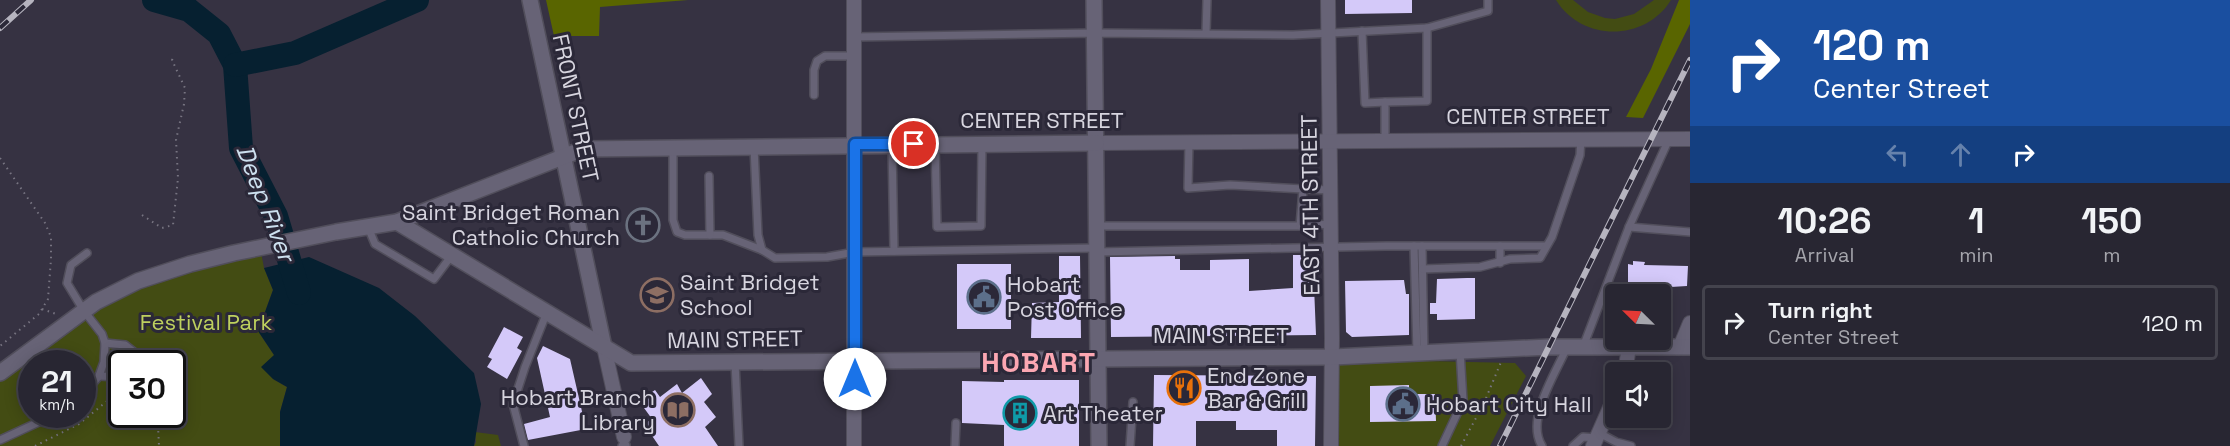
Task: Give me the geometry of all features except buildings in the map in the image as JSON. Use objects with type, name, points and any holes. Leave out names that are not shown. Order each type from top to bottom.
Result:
[{"type":"street","points":[[854,0],[854,446]]},
{"type":"street","points":[[1094,0],[1099,446]]},
{"type":"street","name":"EAST 4TH STREET","points":[[1328,0],[1333,357],[1331,446]]},
{"type":"street","name":"FRONT STREET","points":[[530,2],[625,443]]},
{"type":"street","name":"CENTER STREET","points":[[0,373],[84,311],[138,281],[234,253],[397,222],[583,149],[855,144],[1690,138]]},
{"type":"street","name":"MAIN STREET","points":[[397,222],[631,363],[1333,357],[1605,347]]},
{"type":"street","points":[[1685,347],[1690,323]]},
{"type":"street","points":[[1596,439],[1605,419]]},
{"type":"lane","points":[[1206,33],[1207,0]]},
{"type":"lane","points":[[854,37],[1095,33],[1328,33],[1427,28],[1488,11],[1488,0]]},
{"type":"lane","points":[[1362,31],[1365,102],[1427,101],[1427,28]]},
{"type":"lane","points":[[814,95],[814,70],[817,61],[825,56],[855,56]]},
{"type":"lane","points":[[1385,102],[1385,140]]},
{"type":"lane","points":[[1423,269],[1480,267],[1510,259],[1540,258],[1552,237],[1580,155],[1581,138]]},
{"type":"lane","points":[[1542,446],[1538,439],[1537,419],[1575,347],[1669,139]]},
{"type":"lane","points":[[1189,142],[1188,188],[1230,185],[1331,190]]},
{"type":"lane","points":[[935,144],[937,227],[981,226],[982,143]]},
{"type":"lane","points":[[892,144],[894,251]]},
{"type":"lane","points":[[754,146],[758,235],[762,250]]},
{"type":"lane","points":[[673,147],[673,220],[677,232],[685,235],[723,235],[762,250],[775,258],[827,257],[855,252],[894,251],[1545,246]]},
{"type":"lane","points":[[709,176],[710,236]]},
{"type":"lane","points":[[1300,226],[1303,189]]},
{"type":"lane","points":[[1097,226],[1331,224]]},
{"type":"lane","points":[[368,226],[375,244],[435,279],[452,255]]},
{"type":"lane","points":[[1629,227],[1690,232]]},
{"type":"lane","points":[[1418,246],[1423,269],[1421,353]]},
{"type":"lane","points":[[1418,246],[1421,353]]},
{"type":"lane","points":[[1500,246],[1500,263]]},
{"type":"lane","points":[[87,253],[70,265],[68,283],[84,311],[102,334],[105,343],[104,362],[96,380]]},
{"type":"lane","points":[[524,446],[513,404],[547,312]]},
{"type":"lane","points":[[105,343],[125,345],[131,350]]},
{"type":"lane","points":[[1442,446],[1463,401],[1460,351]]},
{"type":"lane","points":[[735,362],[739,446]]},
{"type":"lane","points":[[99,376],[108,376]]},
{"type":"lane","points":[[1130,446],[1133,402]]},
{"type":"lane","points":[[956,423],[956,446]]},
{"type":"lane","points":[[0,440],[26,428]]},
{"type":"lane","points":[[1573,446],[1583,437],[1631,446]]},
{"type":"path","points":[[142,215],[162,228],[173,225],[178,178],[176,140],[185,88],[172,60],[174,57]]},
{"type":"path","points":[[0,158],[45,223],[51,237],[51,281],[48,299],[39,314],[0,346]]},
{"type":"path","points":[[42,309],[56,314]]},
{"type":"path","points":[[1461,446],[1484,403],[1507,349]]},
{"type":"path","points":[[35,446],[79,424],[108,400]]},
{"type":"path","points":[[158,428],[159,446]]},
{"type":"green space","points":[[546,0],[688,0],[600,7],[599,36],[554,36]]},
{"type":"green space","points":[[1556,0],[1573,0],[1588,12],[1615,19],[1634,14],[1654,0],[1671,0],[1660,14],[1646,24],[1630,30],[1614,32],[1597,30],[1581,24],[1567,14]]},
{"type":"green space","points":[[1679,0],[1690,0],[1690,24],[1643,118],[1626,117],[1651,69]]},
{"type":"green space","name":"Festival Park","points":[[261,252],[264,268],[273,290],[258,331],[274,355],[273,379],[287,387],[280,412],[280,446],[0,446],[0,379],[18,366],[18,428],[96,428],[96,350],[40,350],[107,302],[144,284]]},
{"type":"green space","points":[[1335,359],[1515,363],[1526,376],[1490,446],[1334,446]]},
{"type":"green space","points":[[475,432],[498,435],[501,446],[474,446]]},
{"type":"water","points":[[309,257],[379,288],[415,316],[474,373],[481,404],[474,446],[280,446],[280,412],[287,387],[273,379],[261,367],[274,355],[258,331],[273,290],[264,268]]},
{"type":"waterway","name":"Deep River","points":[[154,0],[189,10],[219,34],[235,65],[241,148],[276,216],[299,293]]},
{"type":"waterway","points":[[235,65],[295,53],[417,0]]},
{"type":"railway","points":[[0,28],[31,0]]},
{"type":"railway","points":[[1500,446],[1690,60]]},
{"type":"place","name":"Saint Bridget Roman Catholic Church","points":[[643,225]]},
{"type":"place","name":"Saint Bridget School","points":[[657,295]]},
{"type":"place","name":"Hobart Post Office","points":[[984,297]]},
{"type":"place","name":"End Zone Bar & Grill","points":[[1184,388]]},
{"type":"place","name":"Hobart City Hall","points":[[1403,404]]},
{"type":"place","name":"Hobart Branch Library","points":[[678,410]]},
{"type":"place","name":"Art Theater","points":[[1020,413]]},
{"type":"district","name":"HOBART","points":[[1039,362]]},
{"type":"route","points":[[855,379],[855,144],[914,144]]}]
